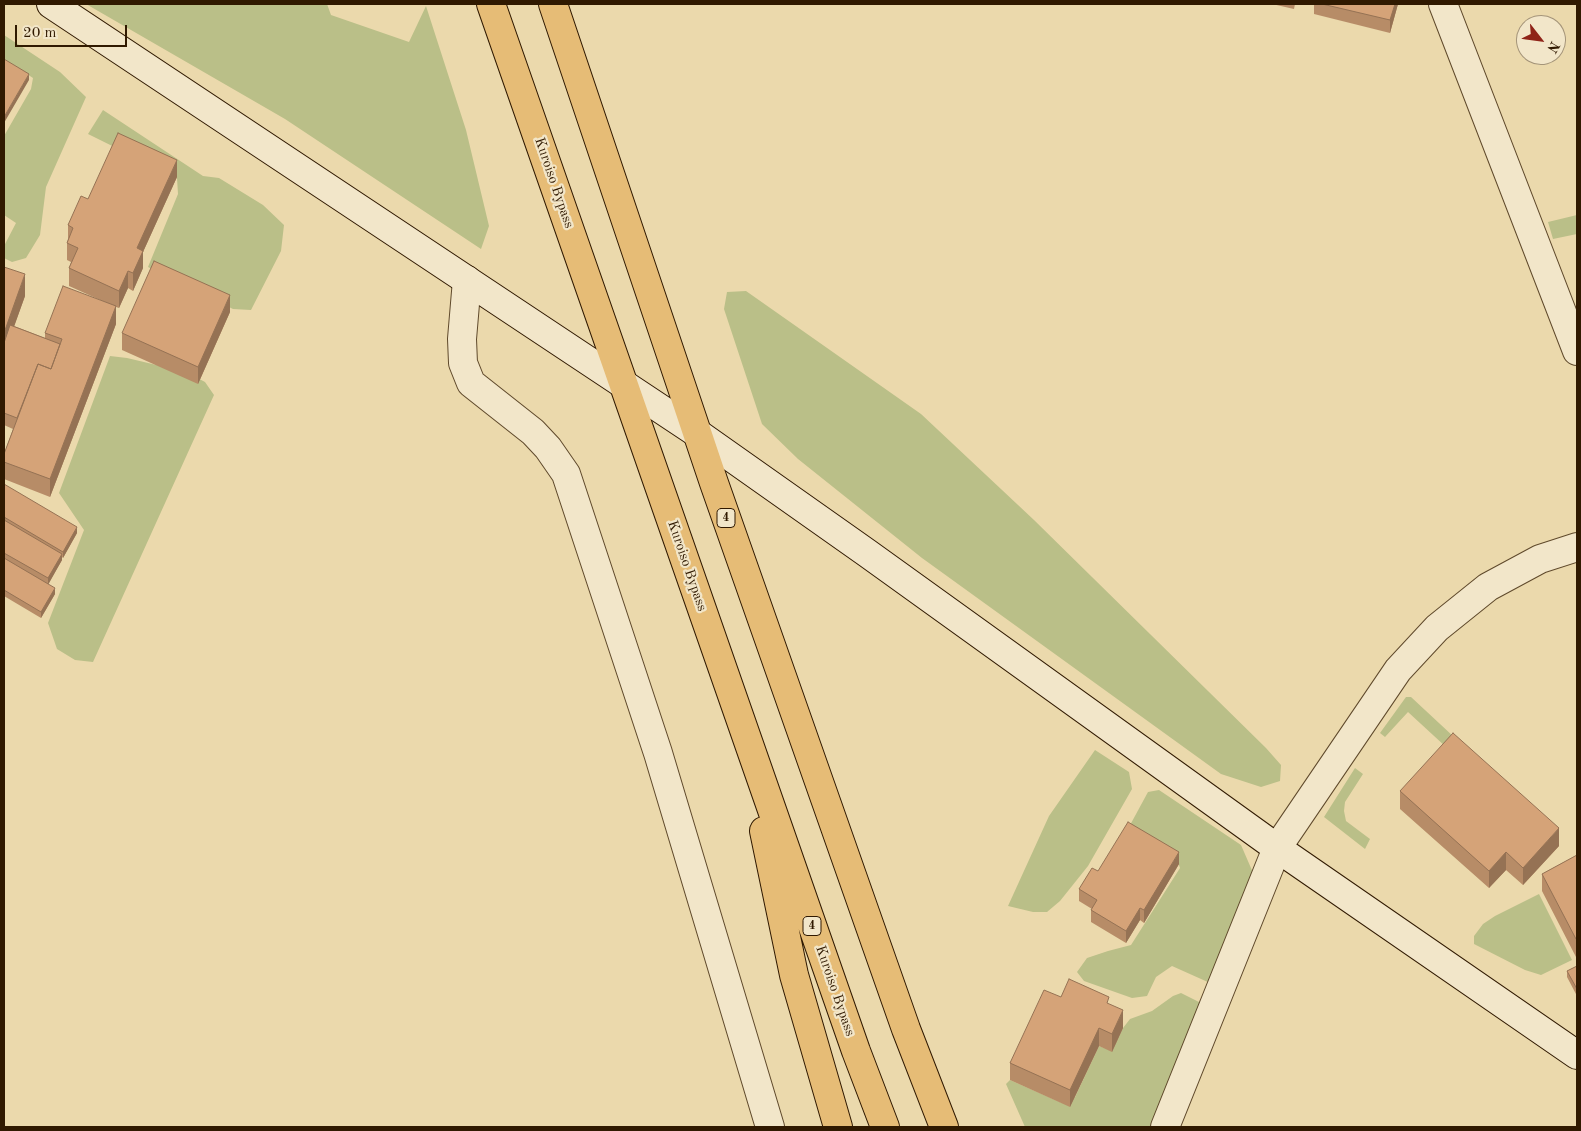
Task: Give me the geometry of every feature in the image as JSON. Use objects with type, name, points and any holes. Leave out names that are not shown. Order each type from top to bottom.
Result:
[{"type":"highway","name":"Kuroiso Bypass","points":[[491,4],[856,1051],[885,1127]]},
{"type":"highway","name":"4","points":[[553,4],[696,434],[906,1029],[944,1127]]},
{"type":"highway","name":"4","points":[[742,724],[794,975],[838,1127]]},
{"type":"highway","name":"4","points":[[906,1029],[955,1127]]},
{"type":"street","points":[[51,4],[696,434],[884,565],[1277,848],[1577,1055]]},
{"type":"street","points":[[1443,4],[1577,351]]},
{"type":"street","points":[[467,280],[462,363],[471,382],[532,432],[548,448],[566,474],[658,752],[770,1127]]},
{"type":"street","points":[[1165,1127],[1277,848],[1398,670],[1437,628],[1488,587],[1540,559],[1577,547]]},
{"type":"green space","points":[[86,4],[327,4],[331,15],[409,42],[426,6],[466,130],[489,226],[481,249],[285,119]]},
{"type":"green space","points":[[4,35],[60,72],[86,97],[46,187],[40,235],[26,258],[12,262],[4,258],[4,246],[16,223],[4,215],[4,136],[31,89],[33,78],[4,59]]},
{"type":"green space","points":[[103,110],[203,176],[219,178],[263,205],[284,225],[281,251],[251,310],[233,309],[148,267],[178,194],[177,178],[88,134]]},
{"type":"green space","points":[[1577,215],[1577,234],[1553,239],[1548,222]]},
{"type":"green space","points":[[746,291],[921,414],[1034,520],[1266,748],[1281,765],[1280,781],[1261,787],[1221,774],[922,558],[798,459],[762,424],[724,309],[727,292]]},
{"type":"green space","points":[[110,356],[127,358],[186,372],[205,382],[214,395],[93,662],[75,660],[57,649],[48,623],[84,530],[59,493]]},
{"type":"green space","points":[[1406,697],[1411,697],[1454,737],[1446,747],[1408,712],[1385,737],[1380,733]]},
{"type":"green space","points":[[1095,750],[1129,772],[1132,789],[1088,866],[1060,901],[1047,912],[1033,912],[1008,906],[1049,816]]},
{"type":"green space","points":[[1355,768],[1363,774],[1345,802],[1344,811],[1346,821],[1370,839],[1365,849],[1324,817]]},
{"type":"green space","points":[[1159,790],[1241,845],[1254,875],[1210,983],[1172,966],[1156,977],[1147,996],[1132,998],[1084,981],[1077,972],[1087,958],[1131,945],[1180,868],[1176,856],[1129,827],[1148,792]]},
{"type":"green space","points":[[1539,894],[1572,960],[1541,975],[1525,970],[1474,944],[1474,936],[1483,924]]},
{"type":"green space","points":[[1181,993],[1201,1003],[1150,1127],[1025,1127],[1006,1084],[1010,1080],[1062,1103],[1075,1097],[1099,1046],[1112,1051],[1123,1028],[1130,1019],[1152,1011],[1173,996]]},
{"type":"building","points":[[1322,4],[1395,4],[1390,20]]},
{"type":"building","points":[[4,59],[29,74],[4,117]]},
{"type":"building","points":[[118,133],[177,160],[137,248],[143,251],[133,273],[128,271],[119,291],[69,268],[78,248],[67,243],[73,228],[68,225],[81,196],[88,199]]},
{"type":"building","points":[[154,261],[230,295],[198,367],[122,333]]},
{"type":"building","points":[[4,267],[25,274],[4,333]]},
{"type":"building","points":[[63,286],[116,306],[50,479],[4,462],[4,454],[38,364],[51,369],[62,339],[45,333]]},
{"type":"building","points":[[10,325],[60,344],[51,369],[38,364],[17,418],[4,413],[4,343]]},
{"type":"building","points":[[4,484],[77,527],[63,552],[4,517]]},
{"type":"building","points":[[4,520],[62,554],[48,578],[4,553]]},
{"type":"building","points":[[4,558],[55,588],[41,612],[4,590]]},
{"type":"building","points":[[1453,733],[1559,828],[1523,868],[1506,852],[1489,871],[1400,791]]},
{"type":"building","points":[[1128,822],[1179,852],[1144,910],[1140,908],[1126,931],[1091,910],[1097,900],[1079,889],[1092,868],[1098,871]]},
{"type":"building","points":[[1577,855],[1577,938],[1576,939],[1542,874]]},
{"type":"building","points":[[1577,966],[1577,989],[1567,971]]},
{"type":"building","points":[[1069,979],[1109,997],[1107,1003],[1123,1010],[1112,1034],[1099,1028],[1070,1090],[1010,1063],[1044,990],[1061,997]]}]
